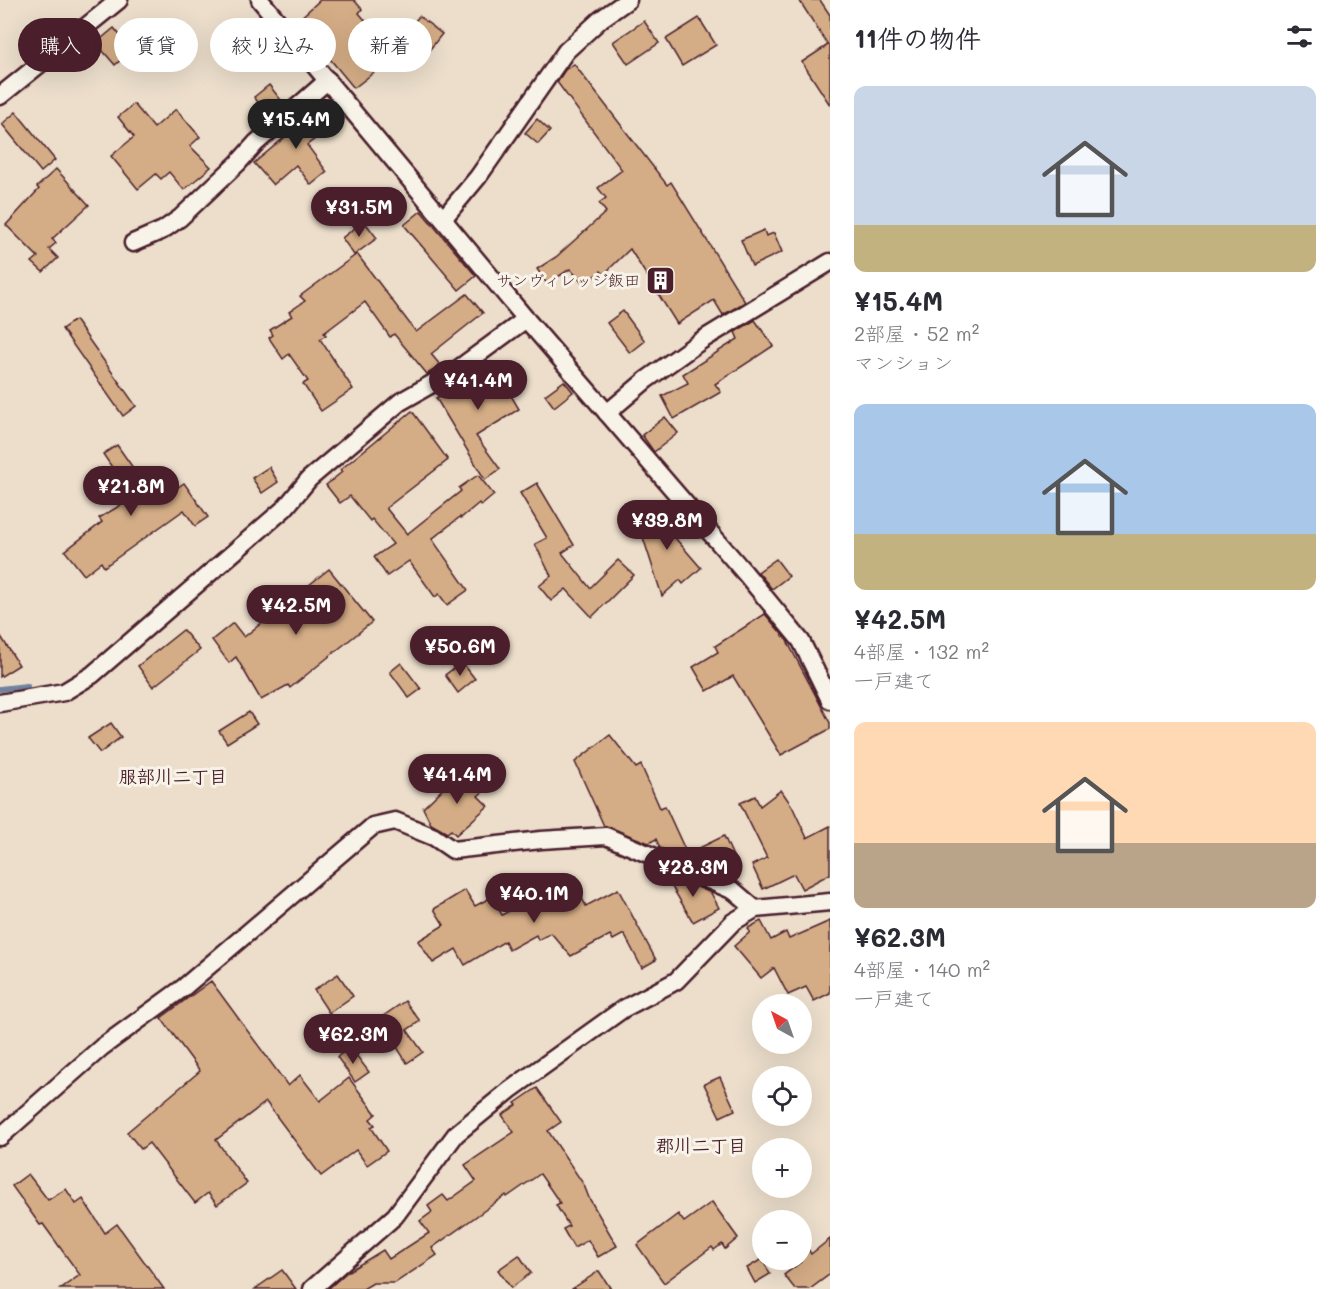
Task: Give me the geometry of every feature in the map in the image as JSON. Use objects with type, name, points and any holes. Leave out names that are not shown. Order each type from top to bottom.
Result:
[{"type":"street","points":[[0,96],[119,0]]},
{"type":"street","points":[[260,0],[526,319],[801,641],[829,696]]},
{"type":"street","points":[[443,219],[478,177],[566,51],[601,19],[628,0]]},
{"type":"street","points":[[134,243],[163,230],[180,218],[256,143],[328,80]]},
{"type":"street","points":[[607,413],[646,380],[702,340],[830,262]]},
{"type":"street","points":[[0,703],[64,692],[92,675],[285,508],[309,478],[400,402],[458,369],[526,319]]},
{"type":"street","points":[[0,1137],[102,1047],[183,988],[373,826],[395,821],[434,837],[453,850],[541,840],[606,836],[734,891],[754,909]]},
{"type":"street","points":[[312,1289],[394,1216],[456,1134],[510,1090],[623,1009],[676,981],[733,922],[754,909],[830,903]]},
{"type":"building","points":[[320,0],[354,0],[362,9],[359,13],[363,18],[348,18],[348,72],[374,72],[354,88],[336,66],[336,18],[300,18]]},
{"type":"building","points":[[799,0],[820,0],[830,15],[830,105],[802,62],[828,45]]},
{"type":"building","points":[[699,18],[716,45],[682,66],[666,39]]},
{"type":"building","points":[[644,21],[659,43],[628,64],[613,42]]},
{"type":"building","points":[[432,26],[442,34],[432,47]]},
{"type":"building","points":[[114,28],[114,64],[102,50],[102,38]]},
{"type":"building","points":[[574,64],[667,185],[671,182],[745,302],[723,315],[714,300],[677,324],[630,249],[604,274],[601,271],[585,285],[570,269],[547,284],[537,269],[556,257],[606,212],[599,203],[606,198],[598,188],[622,170],[557,82],[565,70]]},
{"type":"building","points":[[269,85],[284,104],[270,117],[254,97]]},
{"type":"building","points":[[134,104],[154,128],[176,109],[200,137],[190,146],[211,167],[184,190],[169,172],[161,179],[156,174],[138,189],[111,156],[134,137],[118,117]]},
{"type":"building","points":[[315,106],[331,127],[307,145],[327,172],[311,185],[296,165],[273,185],[254,163],[285,137],[283,134]]},
{"type":"building","points":[[16,112],[55,160],[41,172],[2,124]]},
{"type":"building","points":[[537,119],[550,131],[538,144],[525,133]]},
{"type":"building","points":[[56,169],[89,205],[52,239],[56,243],[49,249],[58,258],[43,272],[32,262],[38,257],[6,225],[39,189],[37,187]]},
{"type":"building","points":[[421,211],[476,276],[459,290],[404,225]]},
{"type":"building","points":[[364,221],[377,238],[354,255],[342,238]]},
{"type":"building","points":[[764,230],[766,236],[774,233],[782,252],[752,266],[741,240]]},
{"type":"building","points":[[357,254],[416,332],[467,294],[483,313],[431,354],[441,366],[427,374],[394,334],[390,337],[365,302],[324,333],[326,335],[320,339],[353,389],[321,411],[303,384],[308,381],[289,354],[283,359],[269,338],[273,335],[270,330],[292,316],[289,312],[305,301],[300,296]]},
{"type":"building","points":[[623,311],[645,341],[630,353],[607,323]]},
{"type":"building","points":[[75,320],[136,406],[123,416],[62,329]]},
{"type":"building","points":[[755,320],[773,346],[715,384],[721,392],[674,419],[662,396],[688,383],[683,374],[738,339],[735,332]]},
{"type":"building","points":[[491,362],[519,409],[476,436],[500,469],[485,480],[436,398],[443,394],[440,391]]},
{"type":"building","points":[[564,381],[573,392],[554,407],[545,395]]},
{"type":"building","points":[[412,411],[448,460],[386,508],[407,534],[461,491],[459,488],[478,475],[494,495],[481,506],[479,503],[432,539],[468,590],[447,605],[439,594],[435,597],[409,561],[387,576],[374,557],[393,544],[350,496],[340,503],[326,485],[342,472],[340,470]]},
{"type":"building","points":[[665,417],[678,433],[654,452],[642,435]]},
{"type":"building","points":[[117,445],[154,498],[169,487],[172,491],[184,483],[208,517],[195,526],[184,510],[104,567],[101,562],[84,575],[65,551],[102,522],[99,518],[131,499],[103,454]]},
{"type":"building","points":[[269,467],[278,482],[262,493],[252,478]]},
{"type":"building","points":[[537,483],[574,545],[562,553],[590,588],[618,560],[634,575],[592,617],[566,589],[551,601],[539,586],[551,576],[535,544],[547,538],[520,493]]},
{"type":"building","points":[[663,506],[679,525],[670,532],[701,568],[683,584],[680,580],[662,596],[639,525]]},
{"type":"building","points":[[776,559],[789,576],[772,589],[758,572]]},
{"type":"building","points":[[329,569],[372,622],[290,688],[288,685],[261,700],[236,657],[229,663],[212,640],[233,623],[244,637]]},
{"type":"building","points":[[765,614],[786,639],[830,723],[830,729],[781,755],[733,676],[707,691],[693,667],[718,652],[715,646]]},
{"type":"building","points":[[183,630],[200,650],[153,687],[138,666]]},
{"type":"building","points":[[0,635],[19,665],[0,677]]},
{"type":"building","points":[[462,662],[475,679],[458,693],[445,675]]},
{"type":"building","points":[[401,663],[421,689],[409,698],[390,672]]},
{"type":"building","points":[[249,712],[257,724],[227,743],[219,731]]},
{"type":"building","points":[[111,723],[121,737],[100,753],[88,738]]},
{"type":"building","points":[[610,735],[636,768],[641,765],[660,808],[665,806],[687,854],[724,836],[736,863],[716,872],[660,848],[656,839],[649,843],[604,826],[575,762]]},
{"type":"building","points":[[482,773],[491,785],[478,796],[488,806],[456,835],[451,830],[447,833],[431,824],[423,808],[452,780],[462,790]]},
{"type":"building","points":[[781,790],[792,806],[807,838],[830,826],[830,874],[802,889],[794,874],[763,889],[752,865],[767,858],[740,803],[755,796],[760,806]]},
{"type":"building","points":[[663,872],[711,893],[719,908],[693,922]]},
{"type":"building","points":[[567,878],[570,882],[573,880],[586,906],[618,889],[656,960],[642,968],[624,934],[613,940],[610,935],[571,956],[551,933],[538,940],[536,935],[509,950],[505,941],[465,965],[456,949],[433,963],[418,941],[444,925],[434,909],[465,890],[475,906],[492,897],[502,915]]},
{"type":"building","points":[[761,921],[771,940],[786,932],[789,939],[830,921],[830,993],[814,1001],[806,987],[787,994],[774,968],[761,978],[734,946],[750,932],[748,928]]},
{"type":"building","points":[[338,974],[353,996],[329,1013],[314,990]]},
{"type":"building","points":[[211,981],[288,1086],[300,1075],[320,1101],[349,1078],[376,1114],[370,1119],[375,1125],[371,1127],[387,1151],[367,1165],[356,1150],[321,1176],[266,1102],[216,1140],[247,1183],[217,1205],[208,1193],[195,1203],[149,1143],[141,1149],[127,1132],[200,1071],[161,1018]]},
{"type":"building","points":[[405,1001],[420,1021],[407,1030],[423,1052],[407,1063],[379,1019]]},
{"type":"building","points":[[350,1047],[369,1072],[355,1082],[337,1057]]},
{"type":"building","points":[[720,1077],[735,1110],[720,1117],[704,1084]]},
{"type":"building","points":[[537,1088],[561,1122],[548,1131],[584,1185],[617,1246],[598,1257],[588,1240],[574,1248],[563,1229],[569,1226],[556,1205],[560,1203],[540,1174],[507,1197],[506,1195],[432,1248],[437,1255],[395,1283],[373,1283],[363,1289],[328,1289],[347,1272],[383,1250],[389,1259],[429,1233],[420,1221],[432,1212],[428,1206],[443,1195],[448,1201],[476,1181],[465,1165],[514,1132],[502,1115]]},
{"type":"building","points":[[28,1174],[48,1200],[66,1189],[76,1204],[83,1199],[105,1233],[117,1224],[164,1289],[60,1289],[80,1275],[12,1186]]},
{"type":"building","points":[[712,1202],[738,1238],[725,1249],[722,1244],[714,1250],[712,1247],[664,1283],[637,1245],[678,1214],[684,1222]]},
{"type":"building","points":[[830,1239],[830,1274],[810,1289],[795,1289],[784,1275],[791,1270],[812,1270],[812,1253]]},
{"type":"building","points":[[519,1255],[531,1273],[511,1288],[498,1270]]},
{"type":"building","points":[[752,1265],[752,1270],[768,1270],[770,1274],[755,1283],[747,1268]]},
{"type":"building","points":[[282,1270],[296,1289],[255,1289]]},
{"type":"building","points":[[599,1271],[611,1289],[572,1289]]},
{"type":"waterway","points":[[0,689],[27,686]]},
{"type":"place","name":"サンヴィレッジ飯田","points":[[661,280]]},
{"type":"district","name":"服部川二丁目","points":[[173,777]]},
{"type":"district","name":"郡川二丁目","points":[[701,1146]]}]
